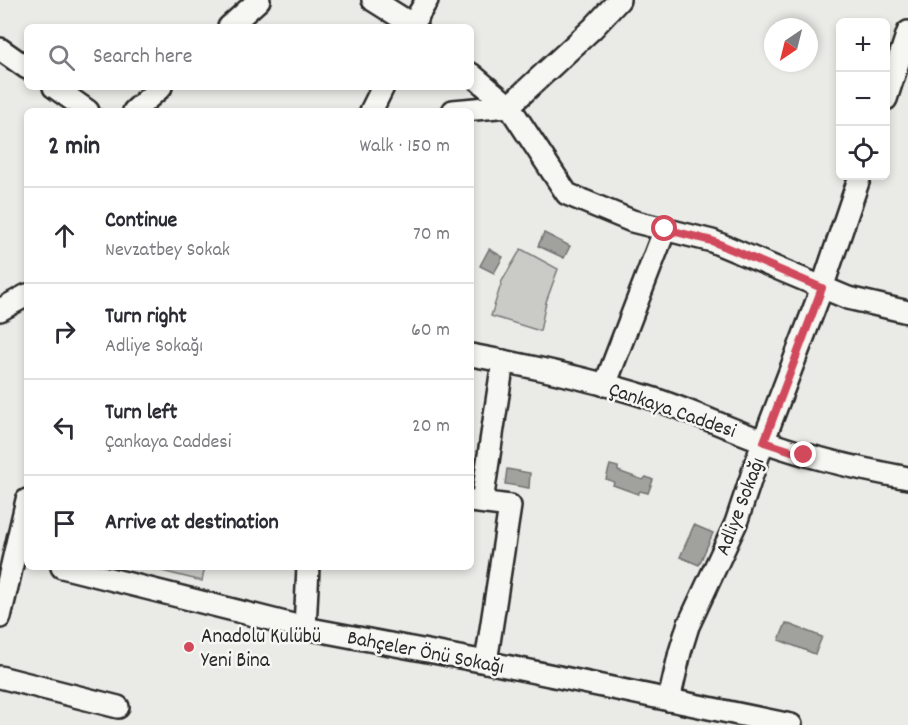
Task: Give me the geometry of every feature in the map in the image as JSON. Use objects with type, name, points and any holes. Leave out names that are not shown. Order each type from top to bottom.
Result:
[{"type":"street","points":[[232,24],[259,0]]},
{"type":"street","points":[[373,0],[410,24]]},
{"type":"street","points":[[414,24],[427,0]]},
{"type":"street","points":[[474,109],[508,106],[593,28],[619,0]]},
{"type":"street","points":[[890,84],[908,32]]},
{"type":"street","points":[[0,49],[24,66]]},
{"type":"street","points":[[474,77],[508,106],[567,194],[632,221],[712,241],[848,298],[908,312]]},
{"type":"street","points":[[58,90],[84,108]]},
{"type":"street","points":[[137,108],[158,90]]},
{"type":"street","points":[[372,108],[382,90]]},
{"type":"street","name":"Adliye Sokağı","points":[[669,700],[688,626],[736,523],[822,288],[859,180]]},
{"type":"street","points":[[605,385],[665,229]]},
{"type":"street","points":[[0,310],[24,298]]},
{"type":"street","name":"Çankaya Caddesi","points":[[474,356],[578,377],[650,398],[804,455],[908,478]]},
{"type":"street","points":[[486,662],[510,507],[476,502],[503,361]]},
{"type":"street","points":[[0,617],[21,557],[24,528]]},
{"type":"street","name":"Bahçeler Önü Sokağı","points":[[74,570],[305,628],[486,662],[791,725]]},
{"type":"street","points":[[305,628],[308,570]]},
{"type":"street","points":[[0,677],[118,707]]},
{"type":"shaded area","points":[[544,233],[570,246],[564,258],[538,246]]},
{"type":"shaded area","points":[[489,249],[503,257],[494,273],[480,266]]},
{"type":"shaded area","points":[[521,249],[558,269],[546,302],[540,331],[491,316],[502,281]]},
{"type":"shaded area","points":[[610,465],[618,467],[618,471],[643,480],[646,477],[653,480],[648,493],[640,491],[638,494],[613,485],[614,482],[606,479]]},
{"type":"shaded area","points":[[507,469],[530,473],[529,488],[505,484]]},
{"type":"shaded area","points":[[694,525],[713,533],[699,565],[680,557]]},
{"type":"shaded area","points":[[158,570],[204,570],[202,581]]},
{"type":"shaded area","points":[[786,623],[822,637],[815,654],[779,640]]},
{"type":"place","name":"Anadolu Kulübü Yeni Bina","points":[[189,647]]},
{"type":"route","points":[[665,229],[712,241],[822,288],[764,442],[804,455]]}]
